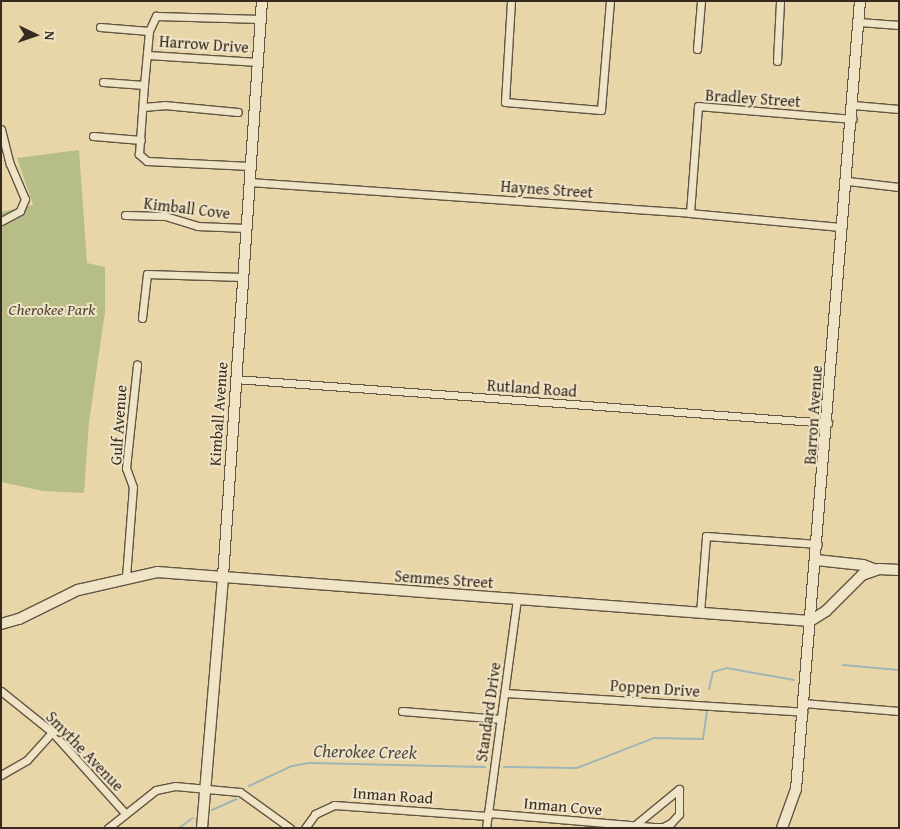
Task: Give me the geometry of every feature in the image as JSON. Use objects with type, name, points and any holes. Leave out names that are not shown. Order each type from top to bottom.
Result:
[{"type":"main road","name":"Kimball Avenue","points":[[202,828],[223,577],[262,1]]},
{"type":"main road","name":"Barron Avenue","points":[[782,828],[796,789],[828,423],[842,227],[848,181],[860,1]]},
{"type":"main road","points":[[816,560],[864,565],[874,570],[899,570]]},
{"type":"main road","points":[[810,621],[826,611],[855,580],[874,570]]},
{"type":"main road","name":"Semmes Street","points":[[1,624],[19,619],[78,590],[126,577],[157,572],[810,621]]},
{"type":"street","points":[[511,1],[504,102],[601,110],[610,1]]},
{"type":"street","points":[[698,49],[701,1]]},
{"type":"street","points":[[776,61],[780,1]]},
{"type":"street","points":[[250,166],[147,161],[139,154],[144,85],[149,31],[156,16],[261,19]]},
{"type":"street","points":[[859,22],[899,25]]},
{"type":"street","points":[[100,27],[149,31]]},
{"type":"street","name":"Harrow Drive","points":[[148,55],[258,62]]},
{"type":"street","points":[[103,82],[144,85]]},
{"type":"street","points":[[143,107],[164,105],[238,112]]},
{"type":"street","name":"Bradley Street","points":[[690,213],[698,106],[852,119]]},
{"type":"street","points":[[853,106],[899,109]]},
{"type":"street","points":[[1,129],[10,164],[25,198],[20,211],[1,221]]},
{"type":"street","points":[[93,136],[141,140]]},
{"type":"street","points":[[848,181],[899,187]]},
{"type":"street","name":"Haynes Street","points":[[249,182],[690,213],[842,227]]},
{"type":"street","name":"Kimball Cove","points":[[125,215],[165,216],[197,226],[246,228]]},
{"type":"street","points":[[142,318],[147,274],[242,277]]},
{"type":"street","name":"Gulf Avenue","points":[[126,577],[134,487],[126,468],[137,365]]},
{"type":"street","name":"Rutland Road","points":[[235,379],[828,423]]},
{"type":"street","points":[[700,613],[706,536],[818,544]]},
{"type":"street","name":"Standard Drive","points":[[486,828],[517,600]]},
{"type":"street","name":"Smythe Avenue","points":[[1,691],[52,732],[124,812]]},
{"type":"street","name":"Poppen Drive","points":[[505,693],[899,711]]},
{"type":"street","points":[[402,711],[501,719]]},
{"type":"street","points":[[1,775],[28,760],[52,732]]},
{"type":"street","points":[[108,828],[124,812],[156,790],[175,786],[240,792],[290,828]]},
{"type":"street","name":"Inman Cove","points":[[488,815],[658,827],[671,823],[680,809],[679,789],[676,789],[635,825]]},
{"type":"street","name":"Inman Road","points":[[305,828],[315,814],[334,804],[488,815]]},
{"type":"green space","name":"Cherokee Park","points":[[79,150],[87,263],[105,267],[105,312],[89,422],[84,493],[43,491],[1,482],[1,212],[33,205],[17,158]]},
{"type":"waterway","name":"Cherokee Creek","points":[[843,665],[899,670]]},
{"type":"waterway","name":"Cherokee Creek","points":[[709,689],[713,672],[727,668],[794,680]]},
{"type":"waterway","name":"Cherokee Creek","points":[[504,767],[577,768],[654,738],[703,739],[707,711]]},
{"type":"waterway","name":"Cherokee Creek","points":[[249,786],[292,766],[309,763],[485,767]]},
{"type":"waterway","name":"Cherokee Creek","points":[[212,810],[237,799]]},
{"type":"waterway","name":"Cherokee Creek","points":[[179,828],[193,818]]}]
